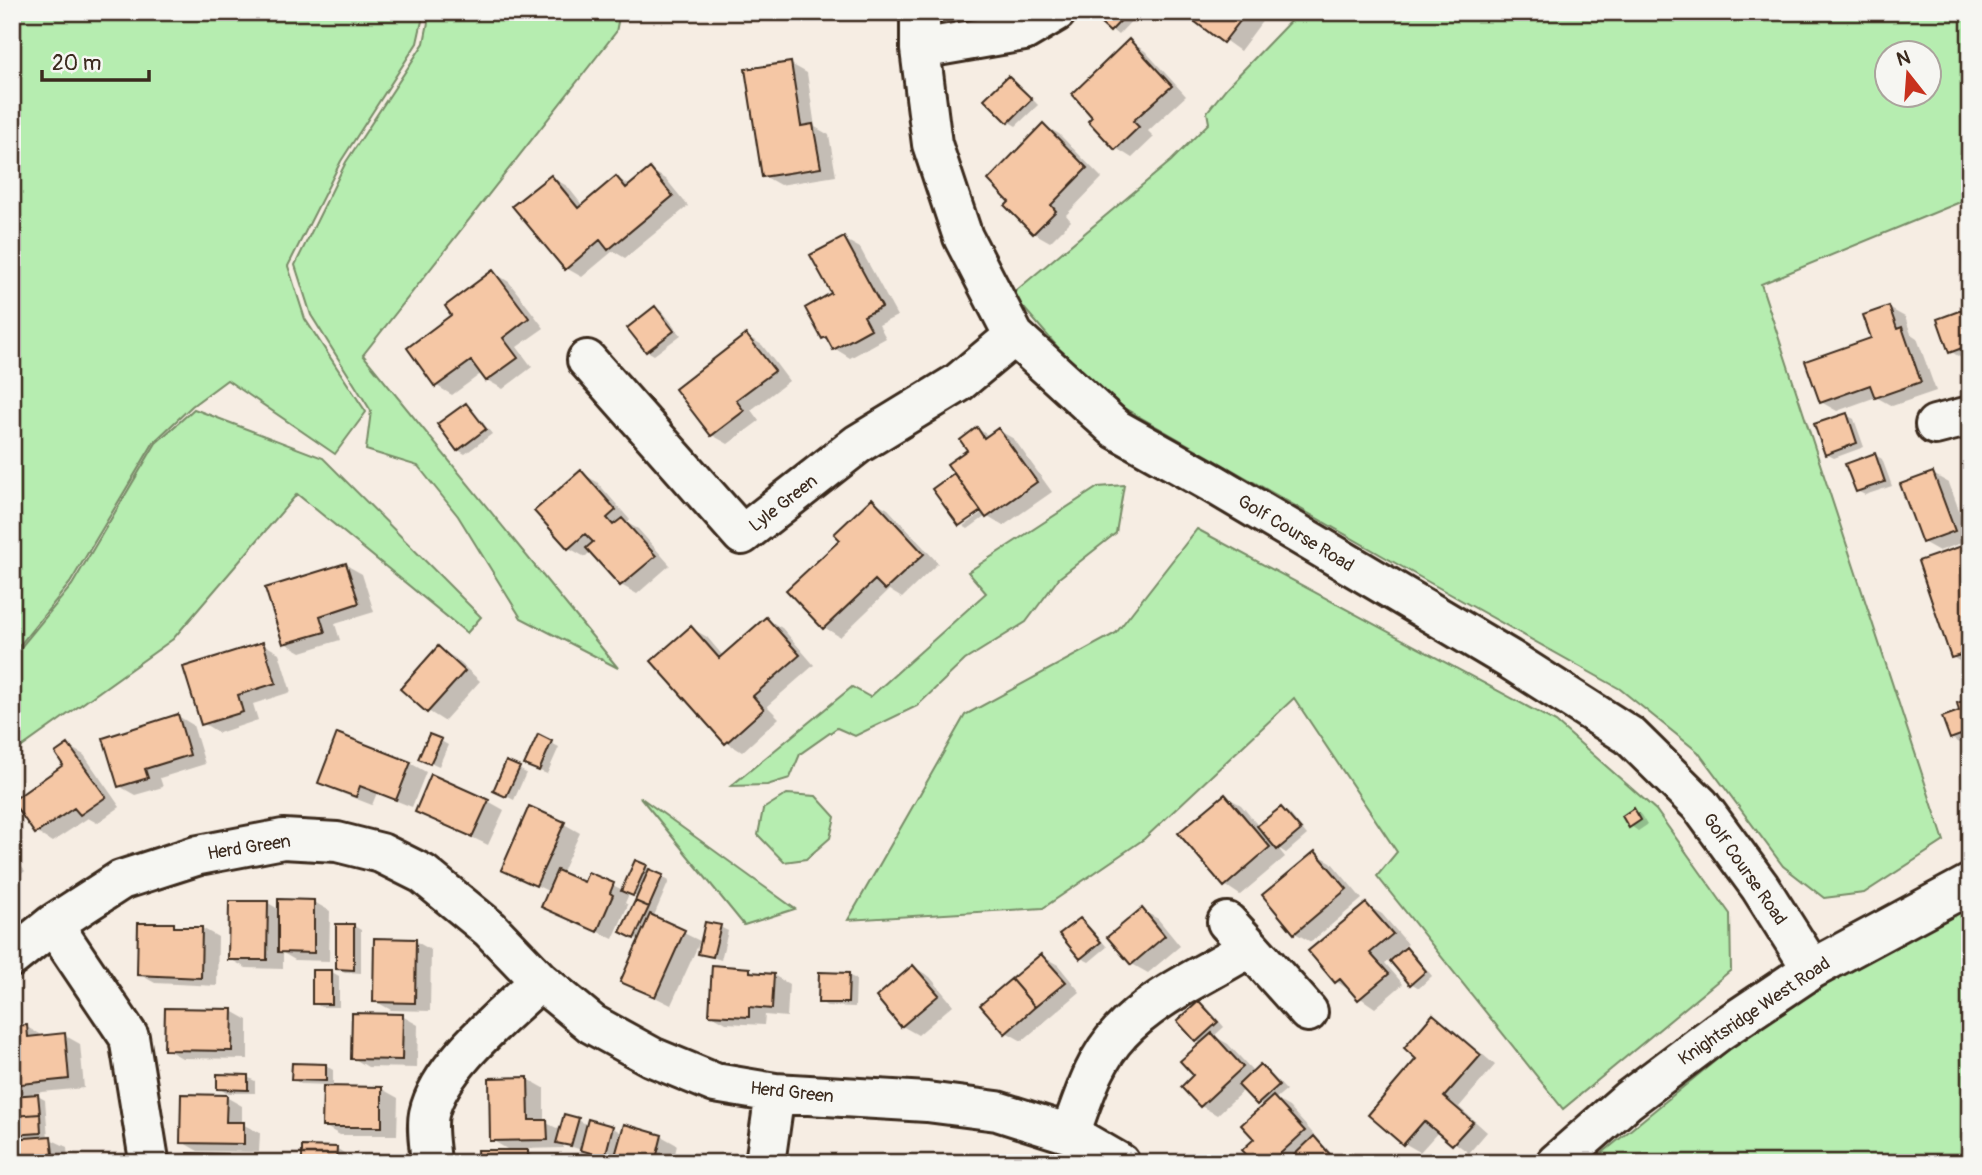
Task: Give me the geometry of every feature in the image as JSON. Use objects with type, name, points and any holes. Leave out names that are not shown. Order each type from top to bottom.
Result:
[{"type":"street","points":[[920,31],[1024,31],[1056,12]]},
{"type":"street","name":"Golf Course Road","points":[[920,31],[932,144],[936,158],[963,237],[1014,336],[1116,429],[1509,659],[1630,736],[1700,805],[1760,887],[1812,969]]},
{"type":"street","name":"Lyle Green","points":[[587,360],[742,535],[858,444],[958,383],[1014,336]]},
{"type":"street","name":"Herd Green","points":[[12,957],[53,923],[121,880],[199,855],[283,839],[337,842],[381,853],[423,874],[490,929],[540,981],[593,1024],[652,1056],[715,1083],[775,1093],[927,1102],[998,1111],[1070,1134],[1120,1163]]},
{"type":"street","name":"Knightsridge West Road","points":[[1556,1163],[1628,1100],[1718,1032],[1812,969],[1970,884]]},
{"type":"street","points":[[53,923],[129,1037],[149,1160]]},
{"type":"street","points":[[1070,1134],[1093,1072],[1118,1034],[1238,935],[1308,1012]]},
{"type":"street","points":[[431,1163],[429,1115],[440,1085],[458,1062],[540,981]]},
{"type":"street","points":[[765,1163],[775,1093]]},
{"type":"green space","points":[[12,12],[424,12],[417,43],[341,161],[288,266],[305,319],[366,412],[335,454],[227,380],[192,406],[154,442],[70,583],[12,655]]},
{"type":"green space","points":[[430,12],[620,12],[616,32],[363,355],[618,668],[521,618],[458,516],[418,466],[366,450],[371,411],[311,315],[295,265],[346,162],[424,43]]},
{"type":"green space","points":[[1299,12],[1970,12],[1970,198],[1761,284],[1944,841],[1864,893],[1824,898],[1783,866],[1698,752],[1620,689],[1096,392],[1012,294],[1171,161],[1209,123],[1207,112],[1227,87]]},
{"type":"green space","points":[[194,409],[323,458],[481,617],[467,633],[297,494],[173,639],[12,754],[12,658],[72,585],[156,443]]},
{"type":"green space","points":[[1124,485],[1116,533],[1059,578],[1026,622],[965,660],[917,706],[855,736],[837,728],[800,754],[790,778],[767,785],[731,786],[852,687],[870,697],[986,593],[968,572],[1098,487]]},
{"type":"green space","points":[[1197,529],[1556,722],[1656,810],[1730,914],[1731,970],[1563,1109],[1377,876],[1397,852],[1294,698],[1144,839],[1043,908],[848,920],[965,715],[1116,633]]},
{"type":"green space","points":[[787,794],[816,796],[835,817],[830,838],[806,859],[784,862],[758,835],[763,809]]},
{"type":"green space","points":[[640,797],[795,909],[744,925]]},
{"type":"green space","points":[[1970,909],[1970,1163],[1590,1163],[1764,1021],[1938,921]]},
{"type":"building","points":[[1088,12],[1129,12],[1110,32]]},
{"type":"building","points":[[1182,12],[1247,12],[1223,43]]},
{"type":"building","points":[[1129,39],[1172,86],[1133,121],[1139,127],[1115,150],[1088,121],[1092,117],[1072,94]]},
{"type":"building","points":[[791,62],[801,126],[813,124],[821,168],[762,177],[745,69]]},
{"type":"building","points":[[1008,76],[1032,99],[1008,123],[984,99]]},
{"type":"building","points":[[1043,123],[1087,168],[1051,205],[1056,211],[1033,234],[1005,206],[1009,202],[988,180]]},
{"type":"building","points":[[650,168],[673,196],[608,250],[600,240],[565,270],[512,206],[551,175],[578,208],[616,176],[626,188]]},
{"type":"building","points":[[844,237],[882,307],[864,316],[871,329],[833,350],[826,337],[822,339],[805,308],[831,293],[810,255]]},
{"type":"building","points":[[493,270],[529,318],[503,338],[518,358],[486,381],[471,361],[435,387],[407,348],[451,315],[445,306]]},
{"type":"building","points":[[655,306],[674,331],[646,352],[627,328]]},
{"type":"building","points":[[1889,306],[1897,329],[1902,327],[1921,382],[1875,398],[1870,385],[1820,403],[1805,361],[1871,338],[1863,315]]},
{"type":"building","points":[[1970,307],[1970,345],[1949,353],[1937,319]]},
{"type":"building","points":[[746,334],[775,371],[736,400],[744,411],[711,436],[675,389]]},
{"type":"building","points":[[466,403],[486,429],[457,451],[437,424]]},
{"type":"building","points":[[1847,413],[1857,443],[1825,455],[1814,424]]},
{"type":"building","points":[[977,427],[984,438],[998,428],[1037,482],[986,518],[947,464],[967,450],[960,440]]},
{"type":"building","points":[[1875,453],[1885,482],[1856,492],[1845,464]]},
{"type":"building","points":[[581,470],[616,510],[607,518],[613,525],[622,518],[656,556],[620,586],[586,548],[593,542],[585,534],[568,549],[534,511]]},
{"type":"building","points":[[1933,472],[1955,531],[1922,543],[1900,484]]},
{"type":"building","points":[[954,473],[981,511],[959,526],[932,489]]},
{"type":"building","points":[[872,498],[924,554],[885,590],[875,580],[823,629],[786,590],[840,540],[834,534]]},
{"type":"building","points":[[1968,544],[1970,652],[1951,658],[1918,561]]},
{"type":"building","points":[[346,563],[359,603],[320,616],[325,632],[283,644],[265,588]]},
{"type":"building","points":[[766,617],[800,655],[753,696],[764,709],[725,744],[651,661],[691,626],[719,658]]},
{"type":"building","points":[[263,642],[276,683],[238,695],[243,712],[201,725],[183,667]]},
{"type":"building","points":[[438,646],[465,671],[427,713],[400,689]]},
{"type":"building","points":[[1970,699],[1970,745],[1966,733],[1950,739],[1942,717],[1959,711],[1957,703]]},
{"type":"building","points":[[178,714],[190,755],[145,769],[148,778],[118,787],[103,738]]},
{"type":"building","points":[[337,733],[411,762],[396,800],[360,786],[356,797],[318,783]]},
{"type":"building","points":[[429,734],[442,739],[430,764],[418,759]]},
{"type":"building","points":[[538,734],[552,741],[539,771],[524,765]]},
{"type":"building","points":[[68,744],[106,797],[80,815],[74,808],[35,834],[12,801],[63,765],[55,753]]},
{"type":"building","points":[[506,761],[520,767],[506,797],[493,791]]},
{"type":"building","points":[[431,774],[489,800],[472,837],[415,812]]},
{"type":"building","points":[[1225,794],[1270,847],[1224,887],[1178,833]]},
{"type":"building","points":[[529,806],[565,822],[536,886],[501,870]]},
{"type":"building","points":[[1281,807],[1301,830],[1277,850],[1257,826]]},
{"type":"building","points":[[1634,808],[1641,820],[1629,828],[1622,816]]},
{"type":"building","points":[[1315,851],[1347,889],[1294,934],[1262,895]]},
{"type":"building","points":[[635,860],[647,865],[633,896],[621,891]]},
{"type":"building","points":[[649,869],[663,875],[649,907],[635,901]]},
{"type":"building","points":[[557,870],[584,882],[588,872],[614,883],[610,893],[613,895],[597,932],[541,907]]},
{"type":"building","points":[[278,899],[314,900],[314,953],[278,952]]},
{"type":"building","points":[[229,901],[268,901],[267,960],[228,960]]},
{"type":"building","points":[[635,901],[649,907],[634,939],[620,932]]},
{"type":"building","points":[[1366,903],[1393,934],[1370,953],[1389,974],[1358,1000],[1340,979],[1335,983],[1308,951]]},
{"type":"building","points":[[1142,908],[1165,936],[1131,965],[1107,937]]},
{"type":"building","points":[[650,914],[685,930],[655,997],[620,982]]},
{"type":"building","points":[[1080,918],[1101,942],[1080,959],[1059,934]]},
{"type":"building","points":[[705,922],[721,925],[713,957],[698,954]]},
{"type":"building","points":[[138,923],[174,923],[174,927],[202,927],[201,978],[137,975]]},
{"type":"building","points":[[336,924],[354,924],[354,970],[336,969]]},
{"type":"building","points":[[374,938],[416,939],[415,1003],[373,1002]]},
{"type":"building","points":[[1406,947],[1426,971],[1410,985],[1390,961]]},
{"type":"building","points":[[1041,954],[1066,982],[1035,1007],[1011,979]]},
{"type":"building","points":[[712,965],[750,968],[750,972],[774,974],[772,1009],[749,1007],[749,1017],[709,1015]]},
{"type":"building","points":[[913,965],[939,995],[901,1027],[876,997]]},
{"type":"building","points":[[312,970],[332,970],[332,1004],[312,1004]]},
{"type":"building","points":[[819,972],[849,973],[848,1003],[818,1003]]},
{"type":"building","points":[[1011,979],[1035,1007],[1005,1034],[980,1005]]},
{"type":"building","points":[[1199,1001],[1218,1022],[1196,1042],[1177,1021]]},
{"type":"building","points":[[165,1008],[233,1009],[232,1051],[164,1050]]},
{"type":"building","points":[[352,1013],[403,1014],[402,1060],[351,1059]]},
{"type":"building","points":[[1433,1014],[1481,1055],[1444,1097],[1473,1122],[1452,1145],[1424,1121],[1403,1145],[1368,1115],[1416,1059],[1404,1048]]},
{"type":"building","points":[[27,1025],[28,1037],[65,1033],[69,1079],[12,1085],[12,1026]]},
{"type":"building","points":[[1212,1033],[1243,1067],[1200,1107],[1181,1087],[1193,1075],[1180,1061]]},
{"type":"building","points":[[292,1063],[326,1064],[326,1081],[291,1080]]},
{"type":"building","points":[[1260,1064],[1279,1085],[1257,1105],[1238,1085]]},
{"type":"building","points":[[217,1074],[248,1075],[248,1090],[217,1089]]},
{"type":"building","points":[[528,1077],[529,1120],[547,1120],[548,1140],[490,1141],[489,1078]]},
{"type":"building","points":[[323,1086],[382,1087],[382,1127],[322,1127]]},
{"type":"building","points":[[38,1094],[40,1114],[12,1116],[12,1096]]},
{"type":"building","points":[[181,1094],[227,1095],[226,1122],[244,1122],[244,1144],[180,1143]]},
{"type":"building","points":[[1273,1096],[1305,1131],[1270,1163],[1254,1163],[1242,1150],[1254,1139],[1241,1125]]},
{"type":"building","points":[[40,1114],[41,1133],[12,1135],[12,1116]]},
{"type":"building","points":[[564,1114],[579,1118],[571,1146],[556,1143]]},
{"type":"building","points":[[588,1119],[613,1126],[605,1157],[580,1150]]},
{"type":"building","points":[[624,1124],[662,1135],[655,1163],[613,1163]]},
{"type":"building","points":[[51,1136],[54,1163],[12,1163],[12,1139]]},
{"type":"building","points":[[1314,1136],[1333,1158],[1327,1163],[1297,1163],[1292,1157]]},
{"type":"building","points":[[302,1146],[337,1147],[336,1163],[302,1163]]},
{"type":"building","points":[[477,1150],[528,1150],[528,1163],[478,1163]]},
{"type":"building","points":[[188,1153],[227,1154],[227,1163],[188,1163]]}]
